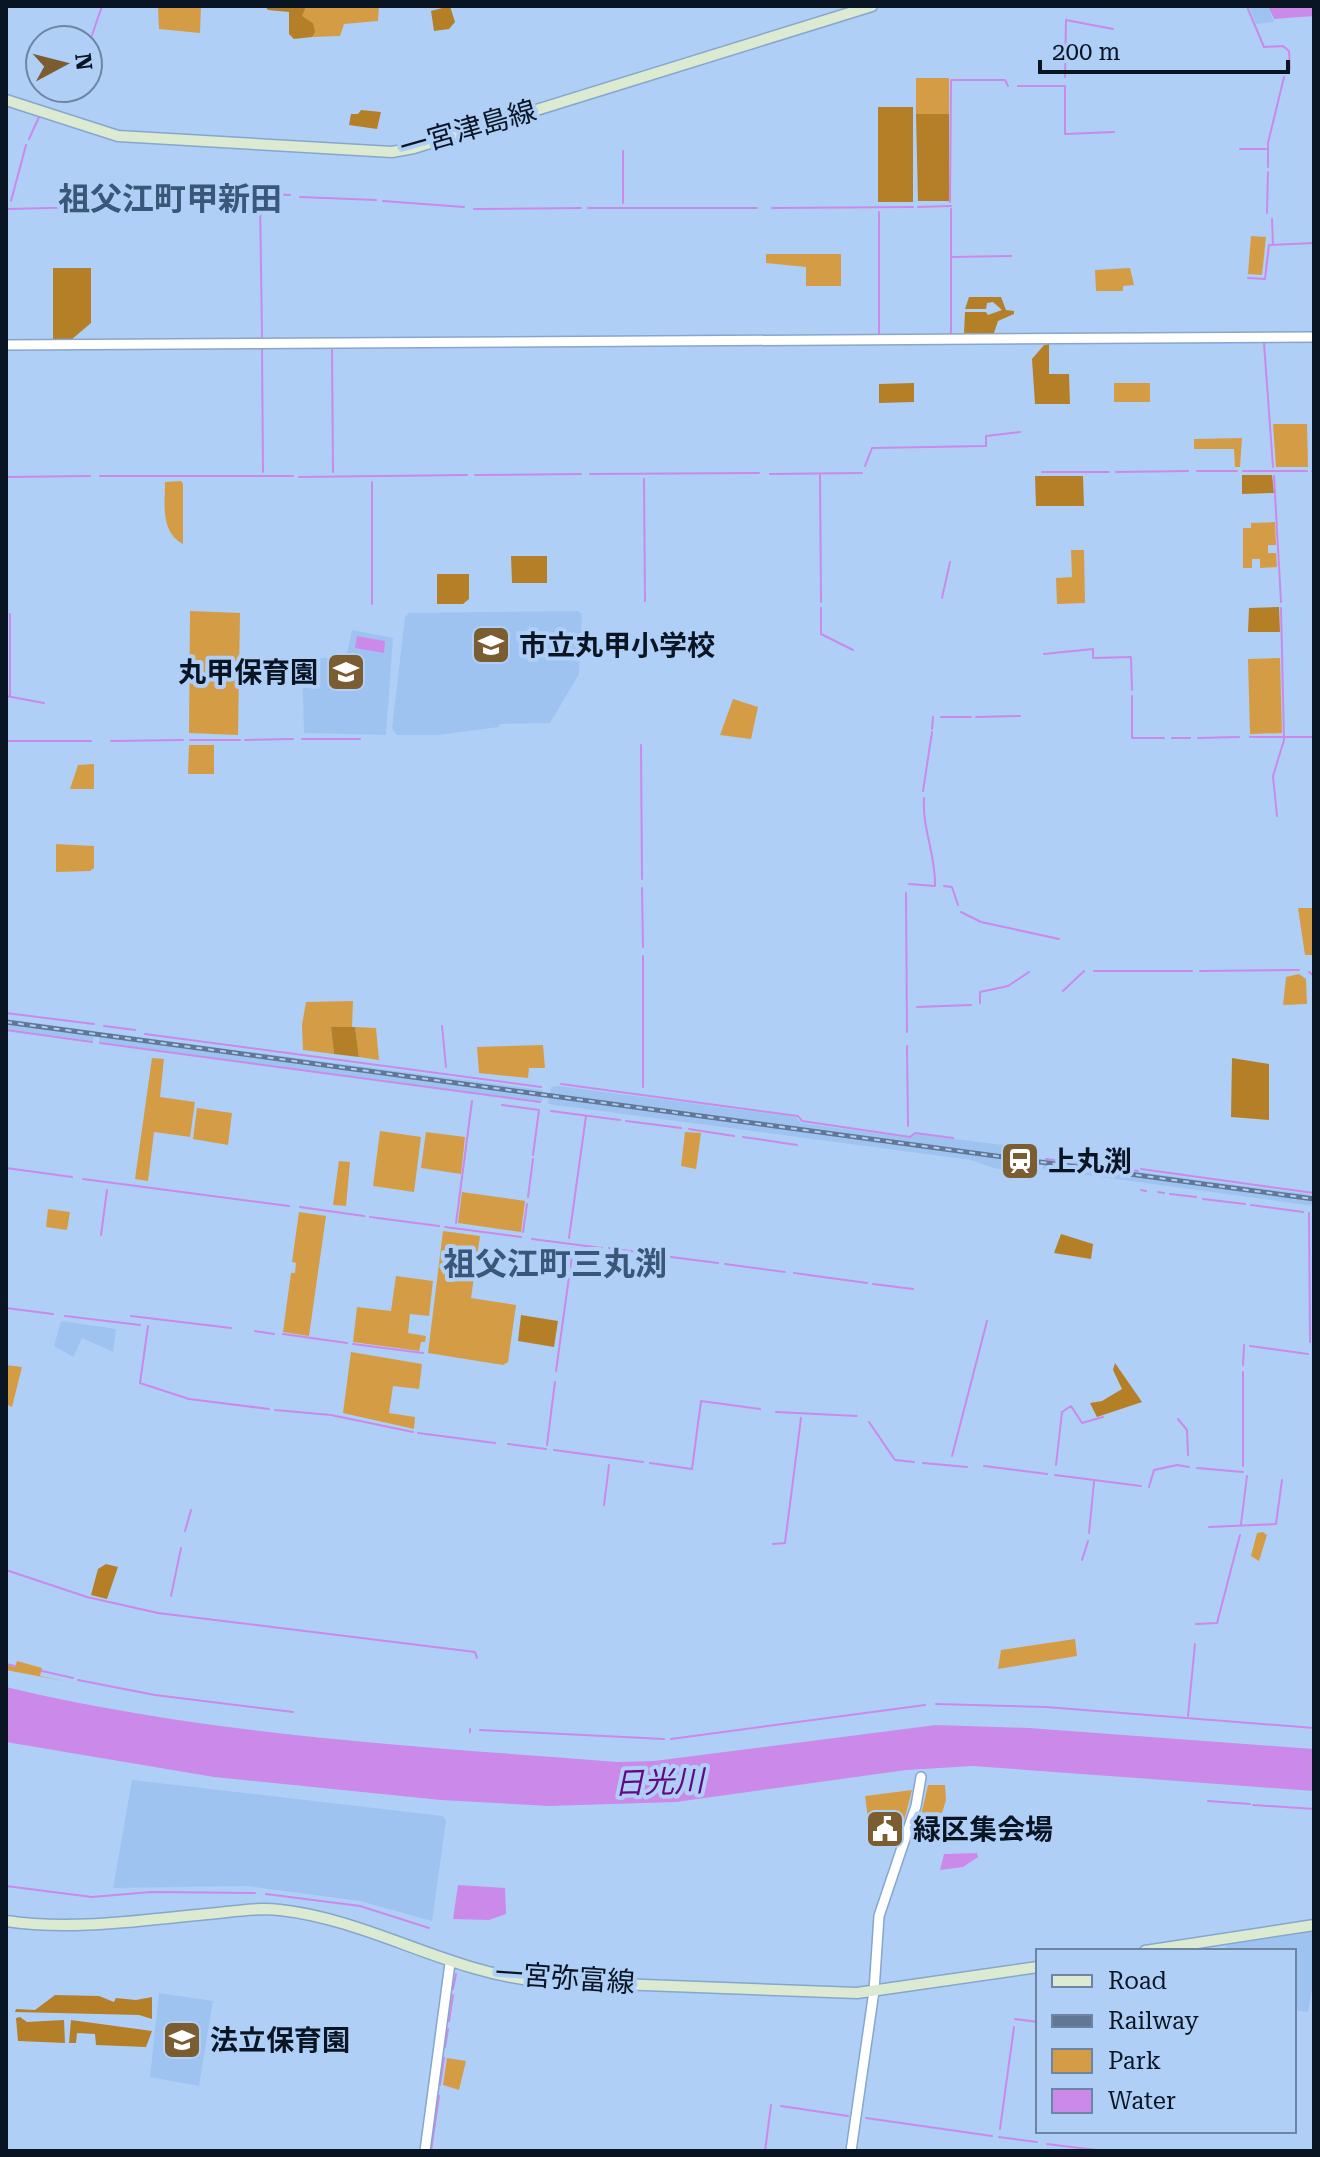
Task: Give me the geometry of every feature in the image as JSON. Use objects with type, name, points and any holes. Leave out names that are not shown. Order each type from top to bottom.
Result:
[{"type":"main road","name":"一宮津島線","points":[[6,100],[118,136],[392,152],[414,148],[872,6]]},
{"type":"main road","name":"一宮弥富線","points":[[6,1921],[76,1926],[274,1909],[324,1916],[450,1963],[497,1976],[538,1981],[857,1993],[1036,1967]]},
{"type":"main road","points":[[1158,1949],[1314,1925]]},
{"type":"street","points":[[6,345],[1314,337]]},
{"type":"street","points":[[851,2151],[874,1991],[879,1916],[888,1882],[910,1828],[921,1777]]},
{"type":"street","points":[[425,2151],[450,1963]]},
{"type":"shaded area","points":[[265,6],[306,6],[302,16],[313,23],[315,32],[312,37],[294,39],[289,34],[289,12],[268,10]]},
{"type":"shaded area","points":[[450,6],[455,22],[449,29],[434,31],[431,11]]},
{"type":"shaded area","points":[[1249,6],[1268,6],[1274,22],[1256,24]]},
{"type":"shaded area","points":[[878,107],[913,107],[913,202],[878,202]]},
{"type":"shaded area","points":[[361,110],[381,112],[377,129],[349,125],[351,114],[358,114]]},
{"type":"shaded area","points":[[916,114],[949,114],[949,201],[918,201]]},
{"type":"shaded area","points":[[53,268],[91,268],[91,323],[71,340],[53,340]]},
{"type":"shaded area","points":[[969,297],[1001,297],[1006,310],[1014,311],[1014,314],[998,321],[994,333],[964,333],[965,312],[986,312],[988,315],[1002,310],[993,302],[987,303],[986,309],[965,309]]},
{"type":"shaded area","points":[[1049,344],[1049,374],[1069,374],[1070,404],[1035,404],[1032,359],[1044,345]]},
{"type":"shaded area","points":[[914,383],[914,402],[879,403],[879,384]]},
{"type":"shaded area","points":[[1242,475],[1272,475],[1274,493],[1242,494]]},
{"type":"shaded area","points":[[1035,476],[1083,476],[1084,506],[1036,506]]},
{"type":"shaded area","points":[[511,556],[547,556],[547,583],[512,583]]},
{"type":"shaded area","points":[[437,574],[469,574],[469,599],[463,604],[437,604]]},
{"type":"shaded area","points":[[1279,607],[1280,632],[1248,632],[1249,608]]},
{"type":"shaded area","name":"市立丸甲小学校","points":[[578,611],[582,614],[579,674],[550,723],[500,724],[499,727],[438,735],[397,735],[392,728],[405,617],[409,613]]},
{"type":"shaded area","name":"丸甲保育園","points":[[352,630],[393,638],[386,735],[304,733],[302,658],[346,658]]},
{"type":"shaded area","points":[[6,1019],[94,1031],[93,1041],[6,1029]]},
{"type":"shaded area","points":[[331,1027],[355,1027],[359,1057],[334,1054]]},
{"type":"shaded area","points":[[100,1032],[543,1090],[542,1102],[99,1042]]},
{"type":"shaded area","points":[[1232,1058],[1269,1064],[1269,1120],[1231,1117]]},
{"type":"shaded area","points":[[551,1087],[796,1117],[801,1123],[910,1138],[915,1134],[1003,1145],[1039,1157],[1038,1168],[1025,1166],[1024,1172],[993,1168],[971,1160],[548,1104]]},
{"type":"shaded area","points":[[1043,1159],[1314,1195],[1314,1206],[1043,1169]]},
{"type":"shaded area","points":[[1061,1234],[1093,1244],[1091,1259],[1054,1253]]},
{"type":"shaded area","points":[[521,1315],[558,1321],[554,1347],[518,1341]]},
{"type":"shaded area","points":[[61,1321],[116,1329],[113,1352],[82,1338],[73,1357],[54,1346]]},
{"type":"shaded area","points":[[1115,1363],[1142,1402],[1097,1417],[1090,1403],[1102,1401],[1122,1389],[1113,1370]]},
{"type":"shaded area","points":[[106,1564],[118,1567],[107,1599],[91,1595],[98,1569]]},
{"type":"shaded area","points":[[132,1780],[443,1816],[446,1821],[432,1921],[360,1901],[247,1886],[113,1888]]},
{"type":"shaded area","points":[[1314,1930],[1314,1977],[1308,2012],[1296,2010],[1296,1949],[1225,1949],[1228,1942]]},
{"type":"shaded area","name":"法立保育園","points":[[159,1993],[213,2001],[199,2086],[150,2077]]},
{"type":"shaded area","points":[[55,1995],[99,1996],[114,2002],[116,1998],[136,2000],[152,1997],[152,2019],[139,2015],[15,2012],[16,2009],[35,2010]]},
{"type":"shaded area","points":[[16,2018],[27,2022],[64,2020],[65,2043],[18,2041]]},
{"type":"shaded area","points":[[71,2020],[152,2031],[146,2047],[96,2045],[95,2034],[77,2033],[76,2043],[69,2043]]},
{"type":"green space","points":[[158,6],[201,6],[200,33],[159,29]]},
{"type":"green space","points":[[303,6],[379,6],[378,21],[344,24],[340,36],[312,37],[313,23],[302,17]]},
{"type":"green space","points":[[916,78],[949,78],[949,114],[916,114]]},
{"type":"green space","points":[[1251,236],[1266,237],[1262,275],[1248,274]]},
{"type":"green space","points":[[766,254],[841,254],[841,286],[806,286],[806,267],[766,263]]},
{"type":"green space","points":[[1130,268],[1134,285],[1123,286],[1123,291],[1096,291],[1095,270]]},
{"type":"green space","points":[[1114,383],[1150,383],[1150,402],[1114,402]]},
{"type":"green space","points":[[1273,424],[1307,424],[1308,467],[1276,467]]},
{"type":"green space","points":[[1242,438],[1240,467],[1235,467],[1234,449],[1194,449],[1194,439]]},
{"type":"green space","points":[[181,481],[183,544],[170,532],[165,508],[165,482]]},
{"type":"green space","points":[[1275,522],[1276,545],[1268,545],[1268,553],[1276,553],[1277,567],[1260,568],[1260,559],[1252,559],[1252,568],[1243,568],[1243,528],[1251,528],[1251,523]]},
{"type":"green space","points":[[1071,550],[1084,550],[1085,603],[1057,604],[1056,578],[1072,577]]},
{"type":"green space","points":[[190,611],[240,613],[238,735],[189,733]]},
{"type":"green space","points":[[1280,658],[1282,733],[1250,734],[1248,659]]},
{"type":"green space","points":[[733,699],[758,707],[751,739],[720,735]]},
{"type":"green space","points":[[189,745],[214,745],[214,774],[188,774]]},
{"type":"green space","points":[[94,764],[94,789],[70,789],[78,765]]},
{"type":"green space","points":[[56,844],[94,846],[94,868],[90,871],[56,872]]},
{"type":"green space","points":[[1298,908],[1314,908],[1314,955],[1305,955]]},
{"type":"green space","points":[[1299,974],[1306,979],[1307,1004],[1283,1005],[1286,977]]},
{"type":"green space","points":[[353,1001],[352,1027],[331,1027],[334,1054],[303,1050],[302,1025],[306,1002]]},
{"type":"green space","points":[[355,1027],[376,1028],[379,1060],[359,1057]]},
{"type":"green space","points":[[543,1045],[545,1068],[529,1068],[528,1078],[479,1073],[477,1047]]},
{"type":"green space","points":[[152,1058],[164,1059],[160,1097],[195,1102],[190,1137],[154,1132],[148,1181],[135,1179]]},
{"type":"green space","points":[[197,1108],[232,1113],[228,1145],[193,1139]]},
{"type":"green space","points":[[380,1131],[421,1137],[414,1192],[373,1186]]},
{"type":"green space","points":[[426,1132],[465,1137],[461,1174],[421,1168]]},
{"type":"green space","points":[[685,1132],[701,1133],[696,1169],[681,1166]]},
{"type":"green space","points":[[339,1161],[350,1162],[346,1206],[333,1205]]},
{"type":"green space","points":[[462,1192],[525,1201],[521,1232],[458,1223]]},
{"type":"green space","points":[[48,1209],[70,1212],[67,1230],[46,1227]]},
{"type":"green space","points":[[299,1212],[326,1216],[309,1336],[283,1332],[291,1273],[295,1273],[296,1263],[292,1262]]},
{"type":"green space","points":[[443,1231],[480,1236],[471,1298],[516,1305],[508,1362],[503,1365],[428,1353]]},
{"type":"green space","points":[[396,1276],[433,1281],[429,1316],[410,1314],[408,1333],[426,1336],[425,1342],[421,1342],[419,1351],[353,1342],[357,1307],[391,1311]]},
{"type":"green space","points":[[351,1352],[422,1364],[419,1389],[393,1386],[389,1413],[415,1417],[414,1429],[343,1413]]},
{"type":"green space","points":[[6,1365],[22,1367],[12,1407],[6,1404]]},
{"type":"green space","points":[[1257,1533],[1267,1535],[1259,1561],[1251,1556]]},
{"type":"green space","points":[[1075,1639],[1077,1656],[998,1669],[1001,1650]]},
{"type":"green space","points":[[17,1661],[42,1668],[40,1676],[69,1682],[6,1670],[6,1665],[15,1667]]},
{"type":"green space","points":[[928,1785],[945,1785],[946,1800],[937,1829],[919,1824]]},
{"type":"green space","points":[[912,1790],[904,1821],[869,1825],[865,1796]]},
{"type":"green space","points":[[447,2058],[466,2061],[459,2090],[443,2085]]},
{"type":"water","points":[[1268,6],[1314,6],[1314,16],[1274,19]]},
{"type":"water","points":[[357,636],[385,641],[384,653],[355,648]]},
{"type":"water","name":"日光川","points":[[6,1687],[157,1717],[233,1728],[617,1762],[654,1761],[936,1725],[1029,1728],[1314,1749],[1314,1791],[973,1766],[906,1770],[676,1802],[549,1806],[441,1800],[214,1777],[6,1742]]},
{"type":"water","points":[[977,1853],[978,1857],[963,1867],[940,1870],[944,1854]]},
{"type":"water","points":[[458,1885],[505,1888],[506,1914],[489,1920],[453,1919]]},
{"type":"waterway","points":[[96,24],[102,6]]},
{"type":"waterway","points":[[1248,9],[1264,47],[1283,46],[1289,51],[1290,69]]},
{"type":"waterway","points":[[1065,77],[1066,20],[1113,29]]},
{"type":"waterway","points":[[1268,167],[1268,143],[1284,77]]},
{"type":"waterway","points":[[950,202],[951,80],[1005,80],[1008,86]]},
{"type":"waterway","points":[[1018,86],[1065,86],[1065,134],[1114,132]]},
{"type":"waterway","points":[[29,139],[39,117]]},
{"type":"waterway","points":[[11,201],[26,145]]},
{"type":"waterway","points":[[1240,149],[1266,149]]},
{"type":"waterway","points":[[623,151],[623,203]]},
{"type":"waterway","points":[[1267,213],[1268,172]]},
{"type":"waterway","points":[[99,207],[132,186],[181,189]]},
{"type":"waterway","points":[[188,189],[240,192]]},
{"type":"waterway","points":[[247,193],[290,195]]},
{"type":"waterway","points":[[300,197],[376,200]]},
{"type":"waterway","points":[[260,199],[262,337]]},
{"type":"waterway","points":[[383,201],[464,207]]},
{"type":"waterway","points":[[918,207],[951,206]]},
{"type":"waterway","points":[[8,209],[89,207]]},
{"type":"waterway","points":[[772,208],[913,207]]},
{"type":"waterway","points":[[474,209],[581,208]]},
{"type":"waterway","points":[[588,208],[757,208]]},
{"type":"waterway","points":[[951,209],[951,334]]},
{"type":"waterway","points":[[879,212],[879,333]]},
{"type":"waterway","points":[[1272,219],[1273,245]]},
{"type":"waterway","points":[[1248,278],[1265,279],[1269,245],[1314,243]]},
{"type":"waterway","points":[[952,257],[1011,256]]},
{"type":"waterway","points":[[1264,343],[1273,467]]},
{"type":"waterway","points":[[262,348],[263,472]]},
{"type":"waterway","points":[[332,349],[333,472]]},
{"type":"waterway","points":[[865,466],[872,448],[986,446],[986,436],[1020,432]]},
{"type":"waterway","points":[[1116,472],[1188,471]]},
{"type":"waterway","points":[[1197,471],[1237,471]]},
{"type":"waterway","points":[[1243,471],[1307,471]]},
{"type":"waterway","points":[[1042,472],[1109,472]]},
{"type":"waterway","points":[[590,474],[759,473]]},
{"type":"waterway","points":[[770,474],[862,473]]},
{"type":"waterway","points":[[475,475],[581,474]]},
{"type":"waterway","points":[[820,474],[821,602]]},
{"type":"waterway","points":[[299,477],[467,475]]},
{"type":"waterway","points":[[6,477],[90,476]]},
{"type":"waterway","points":[[100,476],[293,476]]},
{"type":"waterway","points":[[1274,476],[1281,602]]},
{"type":"waterway","points":[[644,479],[645,601]]},
{"type":"waterway","points":[[372,482],[372,604]]},
{"type":"waterway","points":[[942,598],[950,562]]},
{"type":"waterway","points":[[821,608],[821,634],[853,650]]},
{"type":"waterway","points":[[1277,816],[1273,776],[1284,740],[1281,608]]},
{"type":"waterway","points":[[10,614],[10,697]]},
{"type":"waterway","points":[[1044,654],[1093,649],[1093,658],[1131,657],[1132,690]]},
{"type":"waterway","points":[[6,696],[44,703]]},
{"type":"waterway","points":[[1132,696],[1132,738],[1164,738]]},
{"type":"waterway","points":[[976,717],[1020,716]]},
{"type":"waterway","points":[[932,729],[933,717]]},
{"type":"waterway","points":[[941,717],[971,717]]},
{"type":"waterway","points":[[923,791],[932,732]]},
{"type":"waterway","points":[[1198,738],[1239,737]]},
{"type":"waterway","points":[[1250,737],[1314,737]]},
{"type":"waterway","points":[[1172,738],[1190,738]]},
{"type":"waterway","points":[[245,740],[293,739]]},
{"type":"waterway","points":[[302,739],[360,739]]},
{"type":"waterway","points":[[111,741],[183,740]]},
{"type":"waterway","points":[[190,740],[240,740]]},
{"type":"waterway","points":[[6,741],[91,741]]},
{"type":"waterway","points":[[641,745],[642,879]]},
{"type":"waterway","points":[[909,884],[935,886],[924,798]]},
{"type":"waterway","points":[[944,886],[952,887],[958,905]]},
{"type":"waterway","points":[[642,888],[643,947]]},
{"type":"waterway","points":[[906,893],[907,1032]]},
{"type":"waterway","points":[[961,912],[981,922],[1059,939]]},
{"type":"waterway","points":[[643,956],[643,1087]]},
{"type":"waterway","points":[[1200,971],[1299,970]]},
{"type":"waterway","points":[[1063,991],[1084,971]]},
{"type":"waterway","points":[[1094,971],[1192,971]]},
{"type":"waterway","points":[[980,1003],[980,992],[1008,986],[1029,972]]},
{"type":"waterway","points":[[1309,972],[1314,976]]},
{"type":"waterway","points":[[917,1007],[971,1005]]},
{"type":"waterway","points":[[6,1013],[94,1024]]},
{"type":"waterway","points":[[104,1026],[135,1030]]},
{"type":"waterway","points":[[442,1026],[446,1067]]},
{"type":"waterway","points":[[6,1030],[92,1042]]},
{"type":"waterway","points":[[145,1034],[541,1087]]},
{"type":"waterway","points":[[100,1043],[540,1102]]},
{"type":"waterway","points":[[907,1046],[908,1126]]},
{"type":"waterway","points":[[561,1084],[798,1116],[802,1121],[910,1137],[915,1133],[953,1138]]},
{"type":"waterway","points":[[456,1223],[472,1101]]},
{"type":"waterway","points":[[502,1105],[539,1110],[533,1155]]},
{"type":"waterway","points":[[551,1111],[620,1120]]},
{"type":"waterway","points":[[569,1238],[586,1116]]},
{"type":"waterway","points":[[626,1121],[681,1128]]},
{"type":"waterway","points":[[689,1129],[734,1136]]},
{"type":"waterway","points":[[743,1137],[797,1145]]},
{"type":"waterway","points":[[528,1197],[533,1159]]},
{"type":"waterway","points":[[1046,1159],[1138,1171]]},
{"type":"waterway","points":[[6,1168],[72,1177]]},
{"type":"waterway","points":[[1141,1169],[1314,1193]]},
{"type":"waterway","points":[[83,1179],[289,1206]]},
{"type":"waterway","points":[[101,1235],[107,1190]]},
{"type":"waterway","points":[[1141,1190],[1146,1191]]},
{"type":"waterway","points":[[1158,1192],[1164,1193]]},
{"type":"waterway","points":[[1170,1194],[1196,1197]]},
{"type":"waterway","points":[[1203,1199],[1245,1204]]},
{"type":"waterway","points":[[523,1232],[527,1204]]},
{"type":"waterway","points":[[1251,1205],[1303,1212]]},
{"type":"waterway","points":[[300,1207],[364,1216]]},
{"type":"waterway","points":[[1309,1213],[1310,1342]]},
{"type":"waterway","points":[[370,1217],[439,1226]]},
{"type":"waterway","points":[[445,1227],[521,1237]]},
{"type":"waterway","points":[[532,1239],[602,1248]]},
{"type":"waterway","points":[[556,1371],[573,1248]]},
{"type":"waterway","points":[[609,1248],[666,1256]]},
{"type":"waterway","points":[[671,1257],[718,1263]]},
{"type":"waterway","points":[[725,1264],[785,1272]]},
{"type":"waterway","points":[[794,1273],[867,1283]]},
{"type":"waterway","points":[[873,1284],[913,1289]]},
{"type":"waterway","points":[[6,1308],[53,1314]]},
{"type":"waterway","points":[[65,1316],[140,1325]]},
{"type":"waterway","points":[[131,1316],[231,1328]]},
{"type":"waterway","points":[[952,1456],[987,1321]]},
{"type":"waterway","points":[[148,1326],[140,1383],[189,1399],[269,1409]]},
{"type":"waterway","points":[[255,1331],[274,1334]]},
{"type":"waterway","points":[[283,1334],[347,1343]]},
{"type":"waterway","points":[[353,1344],[423,1353]]},
{"type":"waterway","points":[[1243,1365],[1244,1345]]},
{"type":"waterway","points":[[1250,1346],[1308,1354]]},
{"type":"waterway","points":[[1243,1372],[1243,1466]]},
{"type":"waterway","points":[[547,1445],[555,1382]]},
{"type":"waterway","points":[[650,1463],[692,1469],[701,1401],[760,1409]]},
{"type":"waterway","points":[[1056,1465],[1062,1412],[1071,1406],[1082,1423],[1103,1417]]},
{"type":"waterway","points":[[275,1410],[331,1415],[413,1432]]},
{"type":"waterway","points":[[776,1412],[857,1416]]},
{"type":"waterway","points":[[773,1544],[785,1543],[801,1418]]},
{"type":"waterway","points":[[1178,1419],[1187,1430],[1188,1455]]},
{"type":"waterway","points":[[869,1422],[895,1460],[914,1462]]},
{"type":"waterway","points":[[418,1433],[495,1443]]},
{"type":"waterway","points":[[508,1444],[546,1449]]},
{"type":"waterway","points":[[554,1450],[643,1462]]},
{"type":"waterway","points":[[923,1463],[967,1467]]},
{"type":"waterway","points":[[604,1505],[609,1465]]},
{"type":"waterway","points":[[1149,1487],[1154,1470],[1177,1465],[1189,1467]]},
{"type":"waterway","points":[[984,1466],[1047,1474]]},
{"type":"waterway","points":[[1197,1468],[1243,1472]]},
{"type":"waterway","points":[[1055,1475],[1141,1486]]},
{"type":"waterway","points":[[1241,1524],[1247,1476]]},
{"type":"waterway","points":[[1209,1527],[1276,1524],[1282,1480]]},
{"type":"waterway","points":[[1089,1533],[1094,1482]]},
{"type":"waterway","points":[[185,1531],[191,1510]]},
{"type":"waterway","points":[[1196,1624],[1217,1623],[1240,1535]]},
{"type":"waterway","points":[[1082,1560],[1088,1541]]},
{"type":"waterway","points":[[171,1596],[181,1548]]},
{"type":"waterway","points":[[6,1570],[87,1597],[158,1613],[475,1652],[477,1658]]},
{"type":"waterway","points":[[1188,1716],[1195,1644]]},
{"type":"waterway","points":[[6,1664],[15,1666]]},
{"type":"waterway","points":[[42,1671],[73,1678]]},
{"type":"waterway","points":[[78,1680],[155,1695],[293,1712]]},
{"type":"waterway","points":[[936,1704],[1046,1707],[1314,1728]]},
{"type":"waterway","points":[[671,1739],[925,1705]]},
{"type":"waterway","points":[[480,1730],[664,1739]]},
{"type":"waterway","points":[[1208,1801],[1250,1804]]},
{"type":"waterway","points":[[1253,1805],[1314,1809]]},
{"type":"waterway","points":[[6,1886],[92,1897],[151,1892],[255,1893]]},
{"type":"waterway","points":[[266,1894],[360,1906],[429,1928]]},
{"type":"waterway","points":[[453,1989],[456,1974]]},
{"type":"waterway","points":[[449,2021],[453,1995]]},
{"type":"waterway","points":[[1015,2019],[1036,2022]]},
{"type":"waterway","points":[[1000,2129],[1014,2027]]},
{"type":"waterway","points":[[445,2047],[448,2029]]},
{"type":"waterway","points":[[440,2085],[444,2058]]},
{"type":"waterway","points":[[431,2151],[439,2096]]},
{"type":"waterway","points":[[765,2151],[771,2105]]},
{"type":"waterway","points":[[781,2106],[848,2116]]},
{"type":"waterway","points":[[866,2118],[992,2136]]},
{"type":"waterway","points":[[999,2137],[1037,2142]]},
{"type":"waterway","points":[[1047,2144],[1104,2151]]},
{"type":"railway","points":[[6,1022],[1314,1199]]},
{"type":"place","name":"市立丸甲小学校","points":[[491,645]]},
{"type":"place","name":"丸甲保育園","points":[[346,672]]},
{"type":"place","name":"上丸渕","points":[[1020,1161]]},
{"type":"place","name":"緑区集会場","points":[[885,1829]]},
{"type":"place","name":"法立保育園","points":[[182,2040]]},
{"type":"district","name":"祖父江町甲新田","points":[[170,199]]},
{"type":"district","name":"祖父江町三丸渕","points":[[555,1264]]}]
